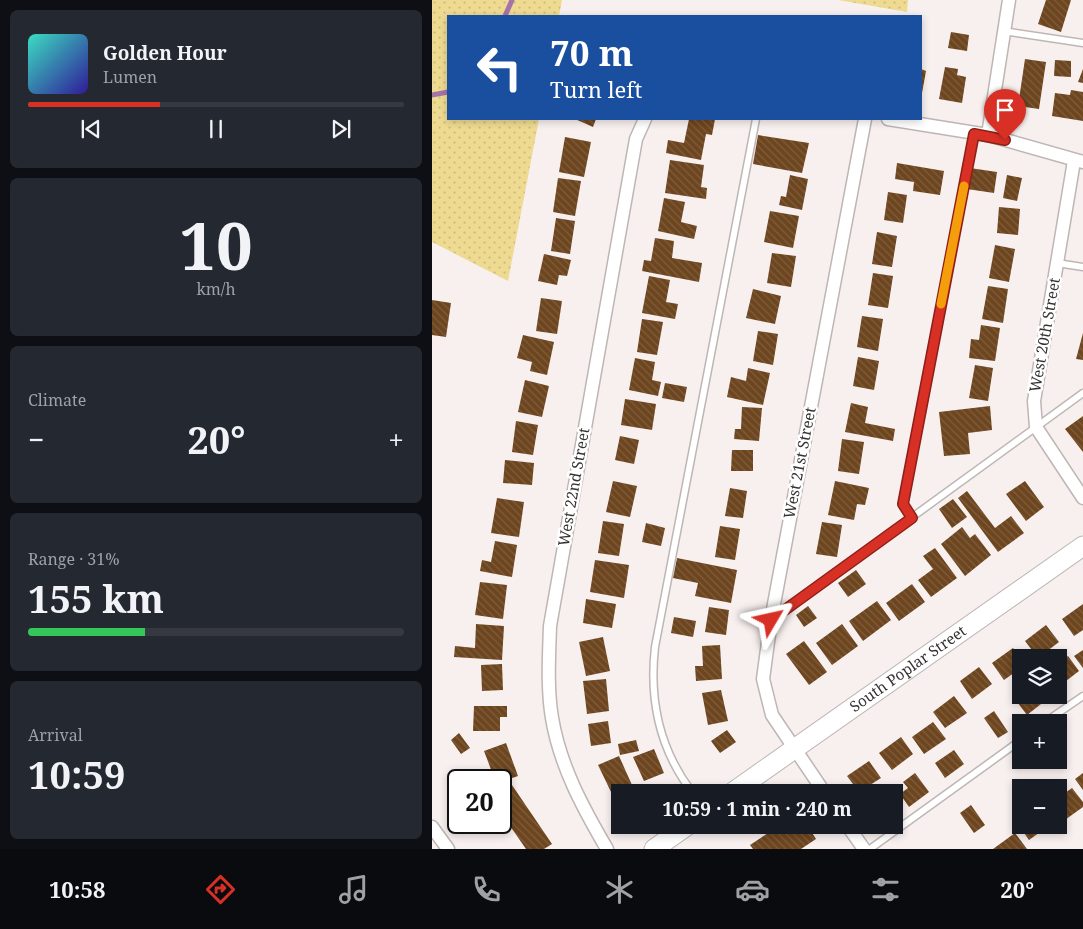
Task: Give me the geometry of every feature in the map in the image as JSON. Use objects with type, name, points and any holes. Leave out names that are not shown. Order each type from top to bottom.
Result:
[{"type":"main road","name":"South Poplar Street","points":[[744,784],[1082,546]]},
{"type":"main road","points":[[654,849],[675,834]]},
{"type":"street","points":[[988,135],[1009,0]]},
{"type":"street","name":"West 22nd Street","points":[[607,849],[586,814],[564,765],[552,718],[548,674],[550,626],[636,139],[645,120]]},
{"type":"street","name":"West 21st Street","points":[[818,784],[772,715],[763,679],[771,620],[865,120]]},
{"type":"street","points":[[894,120],[988,135],[1078,161]]},
{"type":"street","name":"West 20th Street","points":[[1078,161],[1057,263],[1034,401],[1036,427],[1082,498]]},
{"type":"street","points":[[432,827],[448,849]]},
{"type":"street","points":[[853,834],[864,849]]},
{"type":"lane","points":[[1003,31],[1082,43]]},
{"type":"lane","points":[[686,784],[678,774],[662,737],[654,700],[652,674],[655,647],[756,120]]},
{"type":"lane","points":[[912,518],[903,504],[974,134]]},
{"type":"lane","points":[[1057,263],[1082,267]]},
{"type":"lane","points":[[771,620],[1082,394]]},
{"type":"lane","points":[[1056,714],[1082,696]]},
{"type":"lane","points":[[870,849],[1012,746]]},
{"type":"shaded area","points":[[432,0],[562,0],[559,15],[447,15],[447,120],[539,120],[508,281],[432,242]]},
{"type":"shaded area","points":[[838,0],[908,0],[907,12]]},
{"type":"building","points":[[1046,0],[1071,0],[1061,32],[1038,24]]},
{"type":"building","points":[[951,32],[969,35],[967,51],[948,48]]},
{"type":"building","points":[[1025,59],[1046,62],[1039,109],[1018,106]]},
{"type":"building","points":[[1055,60],[1071,61],[1071,77],[1054,76]]},
{"type":"building","points":[[945,67],[958,69],[957,75],[966,77],[962,103],[939,99]]},
{"type":"building","points":[[922,69],[926,71],[922,93]]},
{"type":"building","points":[[1083,69],[1083,83],[1078,82]]},
{"type":"building","points":[[1071,90],[1083,92],[1083,121],[1052,116],[1055,93],[1070,95]]},
{"type":"building","points":[[577,120],[596,120],[593,127]]},
{"type":"building","points":[[689,120],[715,120],[712,135],[706,134],[701,160],[666,153],[668,140],[684,143]]},
{"type":"building","points":[[758,135],[809,143],[802,173],[753,164]]},
{"type":"building","points":[[565,137],[591,142],[584,177],[559,172]]},
{"type":"building","points":[[670,160],[704,165],[701,187],[707,188],[706,199],[665,193]]},
{"type":"building","points":[[897,163],[944,171],[940,195],[913,191],[914,182],[895,179]]},
{"type":"building","points":[[970,168],[997,172],[994,193],[967,189]]},
{"type":"building","points":[[790,175],[808,179],[802,210],[779,205],[781,196],[786,197]]},
{"type":"building","points":[[1007,175],[1022,178],[1017,201],[1003,198]]},
{"type":"building","points":[[558,178],[581,181],[575,216],[553,212]]},
{"type":"building","points":[[888,192],[907,195],[903,223],[884,220]]},
{"type":"building","points":[[664,198],[685,202],[681,222],[697,226],[694,239],[658,231]]},
{"type":"building","points":[[999,207],[1020,209],[1018,235],[997,233]]},
{"type":"building","points":[[770,211],[799,216],[793,248],[764,242]]},
{"type":"building","points":[[556,218],[575,221],[570,254],[551,251]]},
{"type":"building","points":[[877,232],[897,236],[892,267],[872,264]]},
{"type":"building","points":[[655,238],[674,241],[672,258],[702,263],[699,282],[642,271],[644,260],[651,261]]},
{"type":"building","points":[[995,245],[1015,249],[1009,282],[989,278]]},
{"type":"building","points":[[772,253],[796,256],[791,287],[767,283]]},
{"type":"building","points":[[544,254],[571,260],[567,276],[559,275],[557,285],[538,281]]},
{"type":"building","points":[[873,273],[893,276],[888,308],[868,305]]},
{"type":"building","points":[[649,276],[670,280],[666,302],[678,304],[675,319],[642,313]]},
{"type":"building","points":[[988,286],[1008,289],[1003,323],[982,319]]},
{"type":"building","points":[[753,289],[781,296],[775,324],[746,318]]},
{"type":"building","points":[[541,298],[562,301],[557,334],[536,331]]},
{"type":"building","points":[[432,300],[451,303],[446,337],[432,335]]},
{"type":"building","points":[[862,316],[883,319],[878,351],[857,347]]},
{"type":"building","points":[[642,319],[663,322],[657,355],[637,352]]},
{"type":"building","points":[[981,325],[1000,328],[995,361],[969,358],[971,339],[979,340]]},
{"type":"building","points":[[758,331],[778,334],[773,365],[753,361]]},
{"type":"building","points":[[1083,333],[1083,360],[1076,359]]},
{"type":"building","points":[[523,335],[554,342],[547,375],[530,371],[532,362],[517,358]]},
{"type":"building","points":[[858,357],[879,361],[874,390],[853,386]]},
{"type":"building","points":[[635,358],[655,362],[652,380],[661,382],[658,396],[629,390]]},
{"type":"building","points":[[975,365],[993,368],[988,401],[969,398]]},
{"type":"building","points":[[748,368],[770,373],[763,405],[727,397],[731,377],[746,381]]},
{"type":"building","points":[[525,380],[549,386],[542,417],[518,412]]},
{"type":"building","points":[[665,383],[687,387],[684,402],[662,398]]},
{"type":"building","points":[[625,399],[656,404],[652,430],[621,425]]},
{"type":"building","points":[[851,403],[868,407],[865,423],[895,429],[893,441],[845,432]]},
{"type":"building","points":[[990,406],[992,430],[968,433],[970,454],[944,456],[939,412]]},
{"type":"building","points":[[742,407],[762,408],[759,441],[734,439],[735,429],[741,429]]},
{"type":"building","points":[[1083,416],[1083,452],[1065,429]]},
{"type":"building","points":[[516,421],[538,425],[533,455],[512,452]]},
{"type":"building","points":[[620,436],[639,440],[634,464],[615,460]]},
{"type":"building","points":[[842,439],[864,442],[859,474],[838,471]]},
{"type":"building","points":[[732,450],[753,450],[753,471],[731,471]]},
{"type":"building","points":[[505,460],[534,463],[532,485],[503,483]]},
{"type":"building","points":[[613,481],[637,486],[630,517],[606,512]]},
{"type":"building","points":[[835,481],[869,488],[865,505],[857,504],[854,520],[828,515]]},
{"type":"building","points":[[1025,481],[1044,507],[1026,521],[1006,494]]},
{"type":"building","points":[[730,488],[747,491],[743,518],[725,516]]},
{"type":"building","points":[[967,491],[995,528],[1011,516],[1024,533],[998,552],[958,498]]},
{"type":"building","points":[[497,498],[524,502],[519,537],[491,533]]},
{"type":"building","points":[[953,499],[967,517],[952,528],[939,509]]},
{"type":"building","points":[[603,521],[624,524],[619,556],[598,553]]},
{"type":"building","points":[[822,522],[842,525],[837,557],[816,554]]},
{"type":"building","points":[[646,523],[665,528],[661,546],[642,542]]},
{"type":"building","points":[[720,526],[740,529],[735,560],[715,557]]},
{"type":"building","points":[[962,527],[970,538],[975,534],[991,555],[965,576],[941,544]]},
{"type":"building","points":[[495,541],[517,545],[512,577],[480,571],[482,560],[491,562]]},
{"type":"building","points":[[935,548],[957,578],[931,597],[918,580],[933,569],[923,556]]},
{"type":"building","points":[[677,558],[737,570],[731,603],[695,596],[698,583],[673,578]]},
{"type":"building","points":[[595,560],[629,565],[624,598],[590,592]]},
{"type":"building","points":[[856,570],[866,584],[848,597],[838,583]]},
{"type":"building","points":[[480,582],[507,585],[503,619],[475,615]]},
{"type":"building","points":[[912,584],[925,602],[899,621],[886,603]]},
{"type":"building","points":[[586,599],[616,604],[612,628],[583,623]]},
{"type":"building","points":[[877,601],[891,620],[863,641],[849,621]]},
{"type":"building","points":[[1083,604],[1083,630],[1074,636],[1062,619]]},
{"type":"building","points":[[808,606],[817,618],[804,627],[796,615]]},
{"type":"building","points":[[709,607],[729,610],[726,635],[705,632]]},
{"type":"building","points":[[674,617],[696,621],[693,637],[671,633]]},
{"type":"building","points":[[476,624],[504,626],[502,660],[454,657],[455,646],[475,648]]},
{"type":"building","points":[[842,624],[858,646],[832,665],[816,643]]},
{"type":"building","points":[[1046,625],[1059,642],[1050,649],[1031,649],[1025,641]]},
{"type":"building","points":[[603,637],[610,671],[586,676],[579,642]]},
{"type":"building","points":[[804,641],[827,672],[809,685],[786,654]]},
{"type":"building","points":[[720,645],[722,679],[696,681],[695,666],[703,666],[702,646]]},
{"type":"building","points":[[1013,648],[1014,649],[1012,649],[1012,674],[1004,680],[992,663]]},
{"type":"building","points":[[1083,650],[1083,668],[1074,656]]},
{"type":"building","points":[[1067,657],[1079,671],[1067,680]]},
{"type":"building","points":[[502,664],[503,690],[482,691],[481,665]]},
{"type":"building","points":[[979,667],[992,684],[972,699],[960,681]]},
{"type":"building","points":[[606,679],[609,711],[587,714],[583,681]]},
{"type":"building","points":[[721,690],[728,721],[708,725],[702,693]]},
{"type":"building","points":[[954,696],[967,713],[945,728],[933,712]]},
{"type":"building","points":[[1019,704],[1041,704],[1028,714]]},
{"type":"building","points":[[474,706],[507,706],[507,717],[500,717],[500,731],[473,731]]},
{"type":"building","points":[[994,711],[1008,732],[998,738],[984,718]]},
{"type":"building","points":[[608,721],[611,743],[591,746],[588,724]]},
{"type":"building","points":[[933,722],[946,739],[924,754],[912,737]]},
{"type":"building","points":[[727,730],[736,742],[720,753],[711,741]]},
{"type":"building","points":[[459,733],[470,748],[461,754],[451,740]]},
{"type":"building","points":[[901,737],[913,754],[892,770],[879,753]]},
{"type":"building","points":[[636,740],[639,751],[620,755],[618,744]]},
{"type":"building","points":[[506,743],[518,776],[512,778],[512,769],[491,769],[484,751]]},
{"type":"building","points":[[654,749],[664,773],[644,781],[633,757]]},
{"type":"building","points":[[954,750],[964,764],[945,778],[935,763]]},
{"type":"building","points":[[619,756],[632,784],[611,784],[611,792],[598,765]]},
{"type":"building","points":[[869,761],[881,778],[872,784],[853,784],[847,776]]},
{"type":"building","points":[[915,773],[929,792],[909,807],[903,798],[903,792],[908,788],[903,782]]},
{"type":"building","points":[[1083,773],[1083,790],[1075,779]]},
{"type":"building","points":[[512,785],[552,844],[544,849],[526,849],[512,829]]},
{"type":"building","points":[[1072,788],[1083,802],[1083,807],[1067,818],[1067,792]]},
{"type":"building","points":[[971,805],[985,825],[974,833],[960,813]]},
{"type":"building","points":[[766,834],[813,834],[816,839],[801,849],[753,849],[750,845]]},
{"type":"building","points":[[1016,834],[1027,849],[993,849]]},
{"type":"building","points":[[1025,834],[1037,834],[1029,840]]},
{"type":"waterway","points":[[505,15],[512,0]]},
{"type":"waterway","points":[[432,95],[447,92]]},
{"type":"slow traffic","points":[[941,304],[964,186]]},
{"type":"route","points":[[771,620],[912,518],[903,504],[974,134],[988,135],[1005,140]]}]
